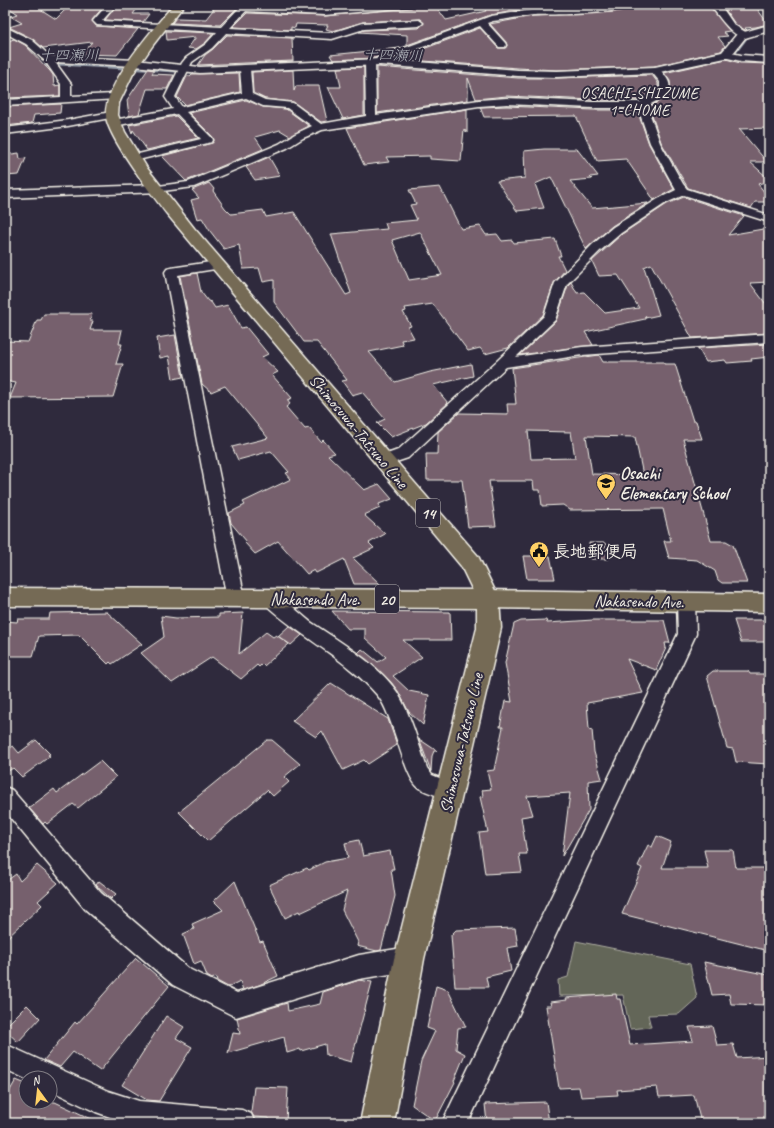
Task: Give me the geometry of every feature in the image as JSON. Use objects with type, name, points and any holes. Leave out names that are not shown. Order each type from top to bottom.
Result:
[{"type":"main road","points":[[113,112],[120,85],[179,5]]},
{"type":"main road","name":"Shimosuwa-Tatsuno Line","points":[[113,112],[134,158],[155,189],[216,265],[470,562],[488,599],[489,628],[409,960],[377,1123]]},
{"type":"main road","name":"Nakasendo Ave.","points":[[5,597],[488,599],[769,603]]},
{"type":"street","points":[[112,5],[97,21],[100,23],[332,36],[363,26],[415,16]]},
{"type":"street","points":[[375,62],[481,22],[508,16],[603,9],[627,5]]},
{"type":"street","points":[[714,5],[718,8],[731,27],[744,35]]},
{"type":"street","points":[[134,158],[208,140],[179,111],[170,97],[189,60],[209,46],[246,7],[415,16],[439,38]]},
{"type":"street","points":[[481,22],[502,45]]},
{"type":"street","points":[[726,55],[744,35],[769,28]]},
{"type":"street","points":[[5,30],[29,42],[48,60],[66,84],[66,100]]},
{"type":"street","points":[[48,60],[135,63],[200,70],[375,62],[538,74],[655,70],[726,55],[741,58],[769,60]]},
{"type":"street","points":[[371,118],[375,62]]},
{"type":"street","points":[[245,69],[247,95]]},
{"type":"street","points":[[5,194],[155,189],[190,185],[283,146],[299,136],[319,127],[446,107],[507,101],[592,105],[642,104],[662,93],[665,88],[665,82],[655,70]]},
{"type":"street","points":[[5,131],[68,123],[113,112],[179,111],[247,95],[263,103],[290,106],[319,127]]},
{"type":"street","points":[[5,103],[66,100],[113,112]]},
{"type":"street","points":[[642,104],[655,143],[678,186],[683,191],[749,211],[769,219]]},
{"type":"street","points":[[384,461],[403,454],[502,364],[550,317],[560,283],[596,248],[617,230],[662,201],[683,191]]},
{"type":"street","points":[[216,265],[171,272],[236,599]]},
{"type":"street","points":[[502,364],[582,351],[769,338]]},
{"type":"street","points":[[271,599],[287,614],[334,646],[386,692],[395,708],[419,773],[425,781],[450,791]]},
{"type":"street","points":[[455,1123],[687,634],[686,602]]},
{"type":"street","points":[[5,796],[93,901],[181,977],[236,1006],[359,967],[409,960]]},
{"type":"street","points":[[5,1056],[105,1103],[139,1114],[242,1123]]},
{"type":"green space","points":[[576,941],[690,964],[697,998],[679,1014],[648,1015],[651,1027],[630,1029],[623,995],[559,996],[558,980],[568,977]]},
{"type":"building","points":[[5,5],[34,5],[56,19],[70,5],[105,5],[92,20],[96,26],[138,29],[117,55],[81,54],[92,42],[43,48],[33,39],[9,27],[22,23],[10,16],[18,14]]},
{"type":"building","points":[[117,5],[140,5],[133,14],[149,14],[143,22],[105,20]]},
{"type":"building","points":[[435,5],[446,20],[486,11],[483,7],[499,5],[588,5],[532,8],[491,15],[407,45],[407,35],[359,32],[364,30],[419,28],[424,23],[420,19],[363,22],[333,31],[326,29],[328,25],[296,24],[295,28],[291,27],[291,30],[233,27],[247,13],[325,16]]},
{"type":"building","points":[[632,5],[709,5],[730,31],[723,32],[728,36],[718,37],[725,46],[721,51],[655,66],[557,70],[396,59],[480,28],[498,48],[505,48],[507,46],[506,42],[490,24],[533,16],[614,12],[625,10]]},
{"type":"building","points":[[722,5],[747,5],[750,7],[756,7],[768,24],[745,28],[747,30],[745,30],[735,24]]},
{"type":"building","points":[[216,6],[238,7],[220,25],[172,23],[176,18],[206,19]]},
{"type":"building","points":[[166,31],[214,33],[205,43],[196,49],[188,48],[196,37],[167,40]]},
{"type":"building","points":[[227,35],[292,38],[293,61],[198,65],[205,55]]},
{"type":"building","points":[[14,39],[25,45],[50,71],[53,75],[54,86],[60,85],[60,96],[5,98],[5,42]]},
{"type":"building","points":[[400,48],[375,58],[333,60],[330,55]]},
{"type":"building","points":[[726,59],[740,63],[769,64],[769,128],[739,129],[767,162],[750,162],[769,179],[769,181],[758,184],[769,198],[769,202],[755,202],[751,208],[688,188],[661,142],[649,107],[663,99],[670,91],[670,81],[664,73]]},
{"type":"building","points":[[364,67],[364,115],[343,119],[328,87],[341,87],[337,68]]},
{"type":"building","points":[[377,67],[518,78],[652,75],[658,83],[658,88],[640,100],[592,100],[507,96],[476,99],[468,78],[468,100],[377,113]]},
{"type":"building","points":[[148,69],[154,70],[152,74],[174,75],[167,89],[147,89],[139,114],[129,116],[127,100]]},
{"type":"building","points":[[293,70],[294,91],[296,86],[319,86],[327,121],[321,122],[293,102],[265,99],[253,93],[252,72]]},
{"type":"building","points":[[239,73],[240,92],[185,105],[177,97],[187,76],[192,74]]},
{"type":"building","points":[[246,100],[263,107],[286,109],[309,126],[290,136],[280,130],[255,137],[263,149],[186,181],[162,156],[212,143],[214,141],[213,137],[189,113]]},
{"type":"building","points":[[61,104],[60,113],[34,115],[32,123],[5,126],[5,107]]},
{"type":"building","points":[[507,106],[592,110],[637,110],[649,144],[674,189],[654,200],[626,159],[597,161],[576,116],[484,117],[480,107]]},
{"type":"building","points":[[467,109],[467,133],[464,129],[461,161],[430,159],[430,156],[386,157],[389,162],[364,165],[347,128]]},
{"type":"building","points":[[176,116],[198,138],[147,150],[133,130],[132,133],[129,125]]},
{"type":"building","points":[[544,149],[577,149],[598,176],[590,177],[592,179],[570,181],[592,208],[648,203],[612,226],[586,249],[551,177],[535,184],[544,208],[517,211],[497,181],[525,178],[524,151]]},
{"type":"building","points":[[19,153],[20,159],[26,158],[19,175],[5,176],[5,155]]},
{"type":"building","points":[[269,157],[280,176],[255,180],[246,167]]},
{"type":"building","points":[[209,183],[225,208],[231,214],[263,210],[266,217],[294,212],[346,295],[351,293],[331,234],[387,229],[385,223],[417,220],[410,205],[416,204],[409,190],[440,187],[461,229],[480,226],[486,235],[497,234],[502,241],[512,240],[514,243],[555,239],[561,256],[558,256],[565,270],[554,283],[543,315],[508,348],[485,354],[480,348],[468,351],[433,304],[405,308],[406,311],[403,312],[411,326],[408,327],[414,338],[401,340],[403,345],[369,352],[395,382],[430,372],[471,364],[473,376],[433,385],[448,403],[426,423],[391,437],[377,423],[385,419],[362,392],[352,395],[342,381],[347,380],[317,342],[304,342],[274,302],[274,280],[263,282],[259,268],[243,269],[239,245],[224,249],[202,218],[197,219],[191,200],[199,198],[192,190]],"holes":[[[420,232],[442,275],[409,280],[392,240]]]},
{"type":"building","points":[[684,197],[744,216],[728,235],[769,228],[769,282],[750,283],[769,308],[769,333],[692,338],[651,264],[644,267],[659,315],[585,332],[593,345],[520,355],[556,321],[568,285],[571,282],[577,293],[584,292],[605,313],[639,308],[618,275],[599,276],[592,261],[622,234],[667,204]]},
{"type":"building","points":[[197,273],[201,292],[208,301],[211,302],[215,308],[228,305],[241,328],[246,327],[268,354],[262,357],[278,372],[272,375],[292,398],[287,400],[290,404],[286,407],[305,429],[309,428],[321,442],[323,440],[335,453],[328,455],[364,490],[379,484],[392,499],[379,504],[380,508],[364,515],[385,534],[369,543],[374,548],[353,558],[380,584],[354,584],[344,559],[316,573],[314,570],[307,574],[278,541],[255,554],[231,523],[229,513],[245,505],[243,502],[291,479],[286,473],[289,472],[271,451],[238,460],[232,447],[268,438],[225,386],[211,392],[202,384],[180,276]]},
{"type":"building","points":[[44,314],[92,314],[90,321],[93,321],[90,330],[122,330],[119,344],[122,344],[116,364],[123,364],[113,397],[10,398],[16,383],[5,381],[5,341],[28,342],[37,320],[41,320]]},
{"type":"building","points":[[175,335],[183,377],[173,379],[169,356],[160,358],[157,338]]},
{"type":"building","points":[[769,344],[769,357],[751,359],[752,361],[727,363],[725,360],[706,362],[698,348]]},
{"type":"building","points":[[599,355],[603,362],[664,362],[664,364],[675,364],[693,421],[696,421],[702,439],[683,439],[711,541],[726,541],[733,545],[747,583],[722,583],[718,580],[715,571],[697,560],[669,558],[664,541],[671,541],[663,509],[570,510],[563,505],[542,506],[540,490],[534,490],[533,481],[489,481],[496,526],[468,527],[462,480],[427,480],[426,454],[437,454],[438,432],[459,413],[508,414],[507,404],[516,404],[512,368]],"holes":[[[528,431],[571,432],[575,458],[531,459]],[[586,436],[635,437],[643,475],[592,474]]]},
{"type":"building","points":[[589,543],[605,543],[608,559],[591,559]]},
{"type":"building","name":"長地郵便局","points":[[523,556],[550,556],[555,579],[527,579]]},
{"type":"building","points":[[332,611],[450,612],[451,640],[403,640],[422,657],[393,676],[409,691],[429,695],[423,725],[409,712],[398,691],[390,681],[358,653],[362,649],[378,662],[386,657],[365,638],[365,629],[348,629]]},
{"type":"building","points":[[107,612],[142,644],[112,664],[110,662],[108,664],[79,635],[39,636],[33,656],[5,656],[5,621],[17,622],[18,619],[49,619],[50,613]]},
{"type":"building","points":[[243,613],[239,654],[266,632],[273,637],[276,635],[289,644],[264,666],[262,664],[259,667],[257,665],[241,679],[212,657],[172,683],[141,653],[164,637],[161,616],[176,618],[219,617],[219,614]]},
{"type":"building","points":[[546,620],[547,623],[593,620],[664,620],[670,643],[665,643],[666,648],[656,670],[627,659],[643,693],[587,703],[589,729],[592,730],[594,752],[602,779],[588,781],[589,810],[562,856],[570,793],[527,796],[533,815],[521,817],[527,854],[519,854],[522,872],[485,874],[479,833],[488,832],[480,797],[483,796],[482,790],[491,789],[487,771],[494,770],[503,727],[500,727],[505,701],[512,702],[505,663],[514,624],[521,621]]},
{"type":"building","points":[[734,620],[769,620],[769,642],[741,642]]},
{"type":"building","points":[[289,626],[302,635],[291,645],[278,636]]},
{"type":"building","points":[[713,671],[748,671],[750,674],[769,674],[769,764],[736,762],[733,749],[727,748],[707,676]]},
{"type":"building","points":[[331,683],[388,719],[397,745],[368,764],[364,760],[343,770],[322,731],[316,737],[292,721]]},
{"type":"building","points":[[419,739],[437,751],[434,751],[432,756],[431,771]]},
{"type":"building","points":[[36,740],[50,754],[48,755],[50,756],[22,777],[13,768],[5,773],[5,752],[13,746],[19,753]]},
{"type":"building","points":[[267,740],[272,740],[300,764],[284,777],[289,782],[273,796],[267,790],[208,841],[179,812]]},
{"type":"building","points":[[100,761],[116,777],[78,808],[73,804],[47,824],[45,822],[43,824],[29,808],[54,789],[57,793]]},
{"type":"building","points":[[657,836],[671,842],[662,868],[708,868],[704,850],[733,850],[736,868],[764,868],[769,885],[769,951],[622,914],[642,868],[638,866],[648,845],[652,847]]},
{"type":"building","points":[[359,840],[363,856],[390,851],[394,869],[391,869],[395,896],[381,950],[377,951],[357,946],[358,942],[342,910],[347,891],[300,913],[299,911],[285,918],[269,885],[307,868],[309,870],[325,862],[348,858],[345,843]]},
{"type":"building","points":[[37,865],[58,883],[38,901],[42,905],[5,940],[5,882],[16,874],[20,881]]},
{"type":"building","points":[[99,881],[116,894],[111,899],[96,885]]},
{"type":"building","points":[[235,881],[260,942],[263,941],[278,976],[259,985],[243,990],[240,981],[228,987],[217,981],[216,977],[212,979],[207,976],[201,961],[194,964],[183,934],[194,929],[192,924],[223,910],[214,901]]},
{"type":"building","points":[[515,928],[518,946],[507,948],[511,971],[486,977],[488,987],[455,987],[451,935],[456,930]]},
{"type":"building","points":[[136,958],[169,986],[100,1071],[73,1052],[60,1067],[44,1060],[75,1022],[77,1024]]},
{"type":"building","points":[[704,962],[769,975],[769,1005],[731,1004],[729,994],[712,995]]},
{"type":"building","points":[[359,980],[372,982],[351,1062],[326,1055],[325,1044],[301,1051],[300,1049],[287,1053],[284,1037],[228,1053],[233,1033],[240,1034],[237,1018],[287,1003],[288,1011],[320,1004],[323,992]]},
{"type":"building","points":[[436,986],[448,990],[466,1027],[458,1028],[456,1049],[465,1054],[454,1081],[455,1082],[435,1121],[412,1105],[421,1061],[435,1031],[427,1028]]},
{"type":"building","points":[[616,994],[617,999],[620,999],[630,1045],[693,1041],[689,1027],[712,1026],[717,1045],[733,1044],[737,1058],[769,1056],[769,1123],[701,1123],[694,1095],[659,1097],[657,1087],[617,1090],[618,1095],[581,1097],[579,1087],[559,1088],[546,1006],[551,1006],[550,1002],[567,1000],[566,998]]},
{"type":"building","points":[[27,1005],[40,1018],[18,1042],[5,1030],[5,1027]]},
{"type":"building","points":[[166,1016],[184,1027],[176,1038],[192,1047],[159,1101],[147,1100],[122,1085]]},
{"type":"building","points":[[16,1080],[18,1081],[18,1110],[58,1110],[58,1103],[100,1123],[5,1123],[5,1099]]},
{"type":"building","points":[[254,1087],[288,1088],[286,1122],[268,1122],[269,1118],[254,1117],[251,1112]]},
{"type":"building","points":[[546,1102],[549,1123],[487,1123],[485,1104]]},
{"type":"waterway","name":"十四瀬川","points":[[658,72],[724,59],[734,54],[746,38],[752,35]]},
{"type":"waterway","name":"十四瀬川","points":[[39,67],[59,64],[208,73],[264,70]]},
{"type":"place","name":"Osachi Elementary School","points":[[606,500]]},
{"type":"place","name":"長地郵便局","points":[[539,568]]},
{"type":"district","name":"OSACHI-SHIZUME 1-CHOME","points":[[640,102]]}]
